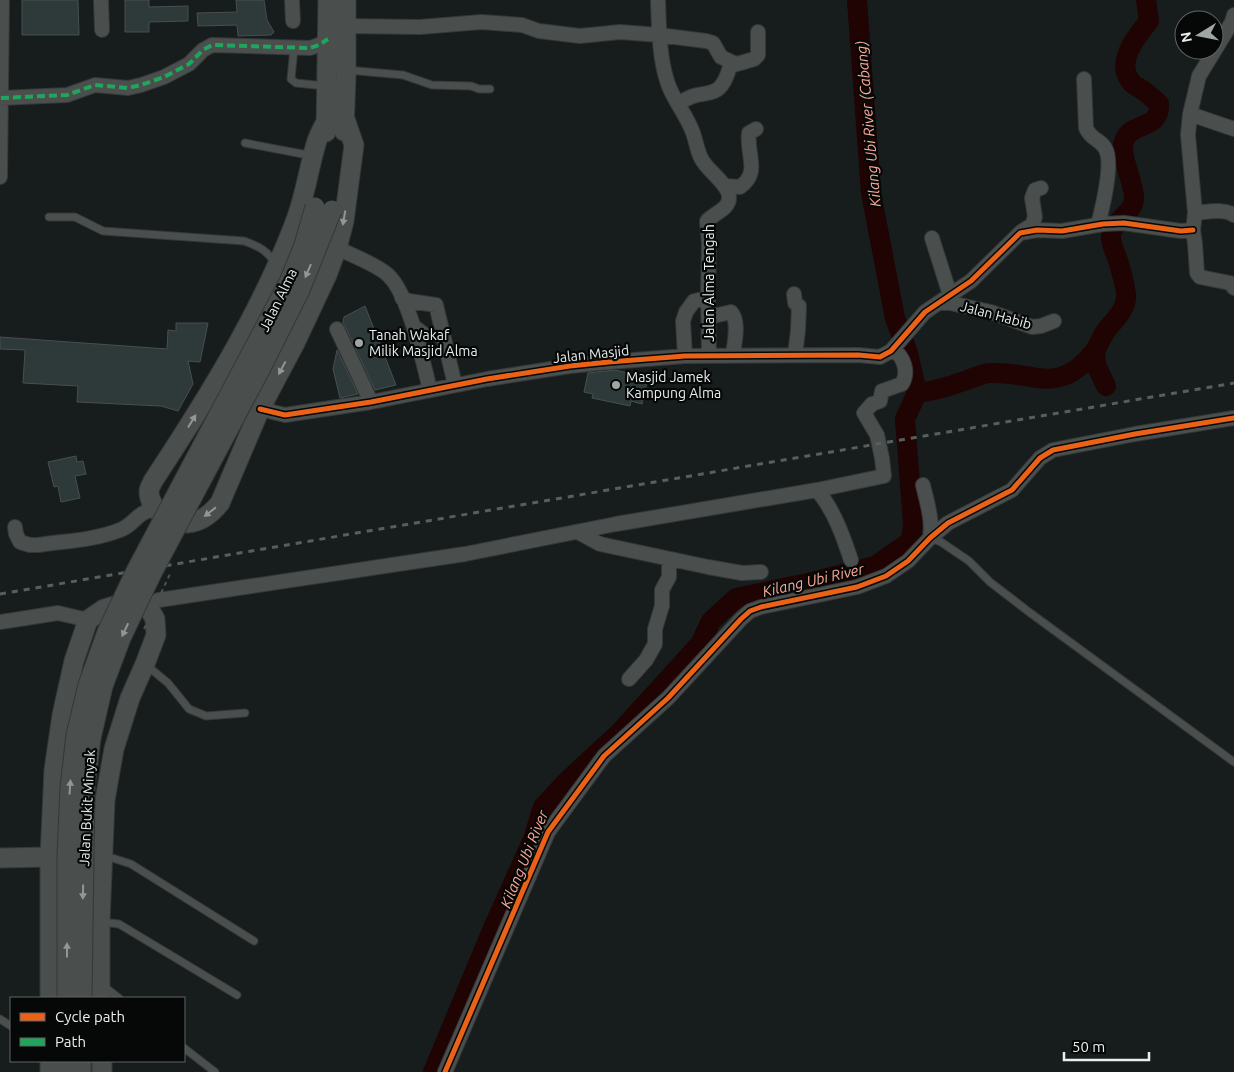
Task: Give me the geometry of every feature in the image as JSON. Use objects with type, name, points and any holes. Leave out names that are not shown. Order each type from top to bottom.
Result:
[{"type":"main road","name":"Jalan Alma","points":[[328,0],[328,86],[336,119]]},
{"type":"main road","name":"Jalan Alma","points":[[144,572],[262,366],[300,290],[323,208],[336,119],[346,70],[346,0]]},
{"type":"main road","points":[[336,119],[354,145],[344,221],[327,275],[295,343],[260,409],[220,503],[212,513],[187,523],[169,519],[157,509],[151,500],[149,490],[219,378],[250,320],[294,225],[306,192],[314,156],[316,142],[336,119]]},
{"type":"main road","name":"Jalan Bukit Minyak","points":[[67,997],[70,787],[76,735],[88,685],[107,632],[144,572]]},
{"type":"main road","name":"Jalan Bukit Minyak","points":[[82,997],[85,787],[90,738],[103,686],[122,638],[144,572]]},
{"type":"main road","points":[[50,997],[50,857],[54,770],[62,715],[74,660],[88,620],[104,609],[127,602],[148,605],[155,619],[156,635],[130,698],[114,748],[105,800],[100,922],[100,991]]},
{"type":"main road","points":[[0,858],[50,857]]},
{"type":"street","points":[[102,0],[102,30]]},
{"type":"street","points":[[292,0],[293,21]]},
{"type":"street","points":[[658,0],[659,35],[668,84],[692,130],[700,157],[706,167],[725,186],[740,187],[751,176],[749,133],[756,129]]},
{"type":"street","points":[[0,177],[1,9]]},
{"type":"street","points":[[1233,19],[1200,76],[1190,114],[1188,135],[1195,213],[1193,230],[1197,273],[1200,277],[1230,283],[1234,288]]},
{"type":"street","points":[[346,26],[420,27],[481,22],[522,25],[539,30],[580,36],[620,32],[659,35],[712,43],[721,57],[736,64]]},
{"type":"street","points":[[679,104],[687,97],[696,94],[708,95],[719,89],[724,84],[730,66],[754,59],[758,55],[758,32]]},
{"type":"street","points":[[1,98],[68,95],[95,85],[128,88],[141,85],[164,77],[189,64],[203,50],[212,45],[310,48],[319,46],[328,39]]},
{"type":"street","points":[[1084,79],[1086,128],[1089,135],[1104,146],[1107,154],[1106,189],[1101,225]]},
{"type":"street","points":[[1190,114],[1234,129]]},
{"type":"street","name":"Jalan Alma Tengah","points":[[709,356],[709,243],[707,221],[714,214],[723,210],[729,202],[728,190],[725,186]]},
{"type":"street","points":[[148,605],[159,600],[465,554],[817,490],[884,476],[877,435],[864,413],[872,404],[880,401],[882,391],[902,384],[906,372],[902,359],[894,348],[925,312],[971,281],[1020,232],[1032,225],[1035,217],[1032,198],[1035,190],[1041,188]]},
{"type":"street","points":[[1195,213],[1220,211],[1229,212],[1234,215]]},
{"type":"street","points":[[1020,232],[1037,230],[1062,231],[1124,223],[1173,230],[1193,230]]},
{"type":"street","points":[[932,238],[944,299]]},
{"type":"street","points":[[337,248],[384,271],[393,281],[410,316],[430,390]]},
{"type":"street","points":[[794,294],[795,303],[799,306],[795,355]]},
{"type":"street","points":[[402,298],[409,302],[436,305],[455,385]]},
{"type":"street","points":[[685,356],[684,316],[694,301],[708,298]]},
{"type":"street","name":"Jalan Habib","points":[[944,299],[950,303],[991,312],[1032,327],[1054,322]]},
{"type":"street","points":[[709,316],[732,312],[734,314],[736,320],[733,355]]},
{"type":"street","points":[[337,329],[371,402]]},
{"type":"street","name":"Jalan Masjid","points":[[260,409],[284,415],[371,402],[455,385],[570,366],[685,356],[858,355],[880,357],[894,348]]},
{"type":"street","points":[[445,1072],[548,832],[604,756],[668,698],[740,618],[761,607],[857,587],[886,576],[908,561],[930,538],[948,523],[1012,490],[1040,458],[1053,450],[1234,418]]},
{"type":"street","points":[[923,485],[930,519],[930,538]]},
{"type":"street","points":[[817,490],[824,498],[840,529],[851,560]]},
{"type":"street","points":[[16,527],[16,534],[20,542],[38,545],[104,535],[122,529],[138,515],[148,510],[157,509]]},
{"type":"street","points":[[578,532],[600,544],[669,560],[742,573],[761,572]]},
{"type":"street","points":[[630,679],[646,660],[655,644],[655,629],[662,606],[662,590],[669,576],[669,560]]},
{"type":"street","points":[[0,622],[58,613],[88,620]]},
{"type":"lane","points":[[294,48],[291,79],[296,83],[328,86]]},
{"type":"lane","points":[[346,70],[403,75],[432,85],[471,86],[490,90]]},
{"type":"lane","points":[[245,143],[314,156]]},
{"type":"lane","points":[[49,218],[75,217],[104,231],[244,241],[262,248],[271,256],[276,266]]},
{"type":"lane","points":[[410,316],[421,328],[446,344]]},
{"type":"lane","points":[[930,538],[941,542],[969,561],[990,582],[1029,612],[1234,762]]},
{"type":"lane","points":[[145,664],[168,683],[189,709],[206,716],[245,713]]},
{"type":"lane","points":[[103,855],[131,864],[254,941]]},
{"type":"lane","points":[[100,922],[119,924],[237,995]]},
{"type":"lane","points":[[100,991],[116,997]]},
{"type":"lane","points":[[185,1049],[215,1072]]},
{"type":"building","points":[[22,0],[78,0],[79,35],[22,35]]},
{"type":"building","points":[[125,0],[149,0],[149,7],[188,6],[188,21],[149,22],[149,32],[125,32]]},
{"type":"building","points":[[236,0],[264,0],[267,20],[274,32],[271,35],[238,36],[237,25],[198,26],[197,13],[237,12]]},
{"type":"building","points":[[365,306],[396,385],[375,390],[343,322],[344,317]]},
{"type":"building","points":[[176,323],[208,323],[200,362],[188,361],[193,384],[178,411],[161,406],[77,402],[78,386],[23,383],[25,350],[0,349],[0,337],[167,349],[168,330],[176,331]]},
{"type":"building","points":[[337,350],[358,394],[340,398],[333,369]]},
{"type":"building","name":"Masjid Jamek Kampung Alma","points":[[614,370],[648,377],[642,404],[631,401],[630,406],[592,398],[593,394],[584,392],[588,373]]},
{"type":"building","points":[[76,456],[77,462],[83,461],[86,474],[75,476],[80,498],[61,502],[58,486],[54,487],[48,462]]},
{"type":"waterway","name":"Kilang Ubi River (Cabang)","points":[[857,0],[871,193],[895,318],[908,353],[917,393]]},
{"type":"waterway","name":"Kilang Ubi River","points":[[433,1072],[493,928],[533,839],[543,807],[567,781],[620,732],[700,644],[711,621],[736,598],[808,583],[875,566],[911,541],[913,524],[905,419],[917,393],[947,387],[987,373],[1006,373],[1045,379],[1057,378],[1068,374],[1081,366],[1094,352],[1105,332],[1121,312],[1124,307],[1126,291],[1111,235],[1113,229],[1128,212],[1134,197],[1124,157],[1123,145],[1126,137],[1131,132],[1154,119],[1158,113],[1159,104],[1132,83],[1125,67],[1133,42],[1149,21],[1146,0]]},
{"type":"waterway","points":[[1095,351],[1096,365],[1106,386]]},
{"type":"railway","points":[[0,594],[1234,383]]},
{"type":"marked path","points":[[1,98],[67,95],[95,85],[128,88],[141,85],[164,77],[189,64],[203,50],[212,45],[310,48],[328,39]]},
{"type":"cycle path","points":[[260,409],[285,415],[371,402],[487,379],[609,362],[685,356],[858,355],[880,357],[891,351],[925,312],[971,281],[1020,233],[1037,230],[1062,231],[1103,224],[1124,223],[1181,231],[1193,230]]},
{"type":"cycle path","points":[[445,1072],[548,832],[604,756],[668,698],[750,611],[857,587],[886,576],[908,561],[930,538],[948,523],[1012,490],[1040,458],[1053,450],[1234,418]]},
{"type":"place","name":"Tanah Wakaf Milik Masjid Alma","points":[[359,343]]},
{"type":"place","name":"Masjid Jamek Kampung Alma","points":[[616,385]]}]
